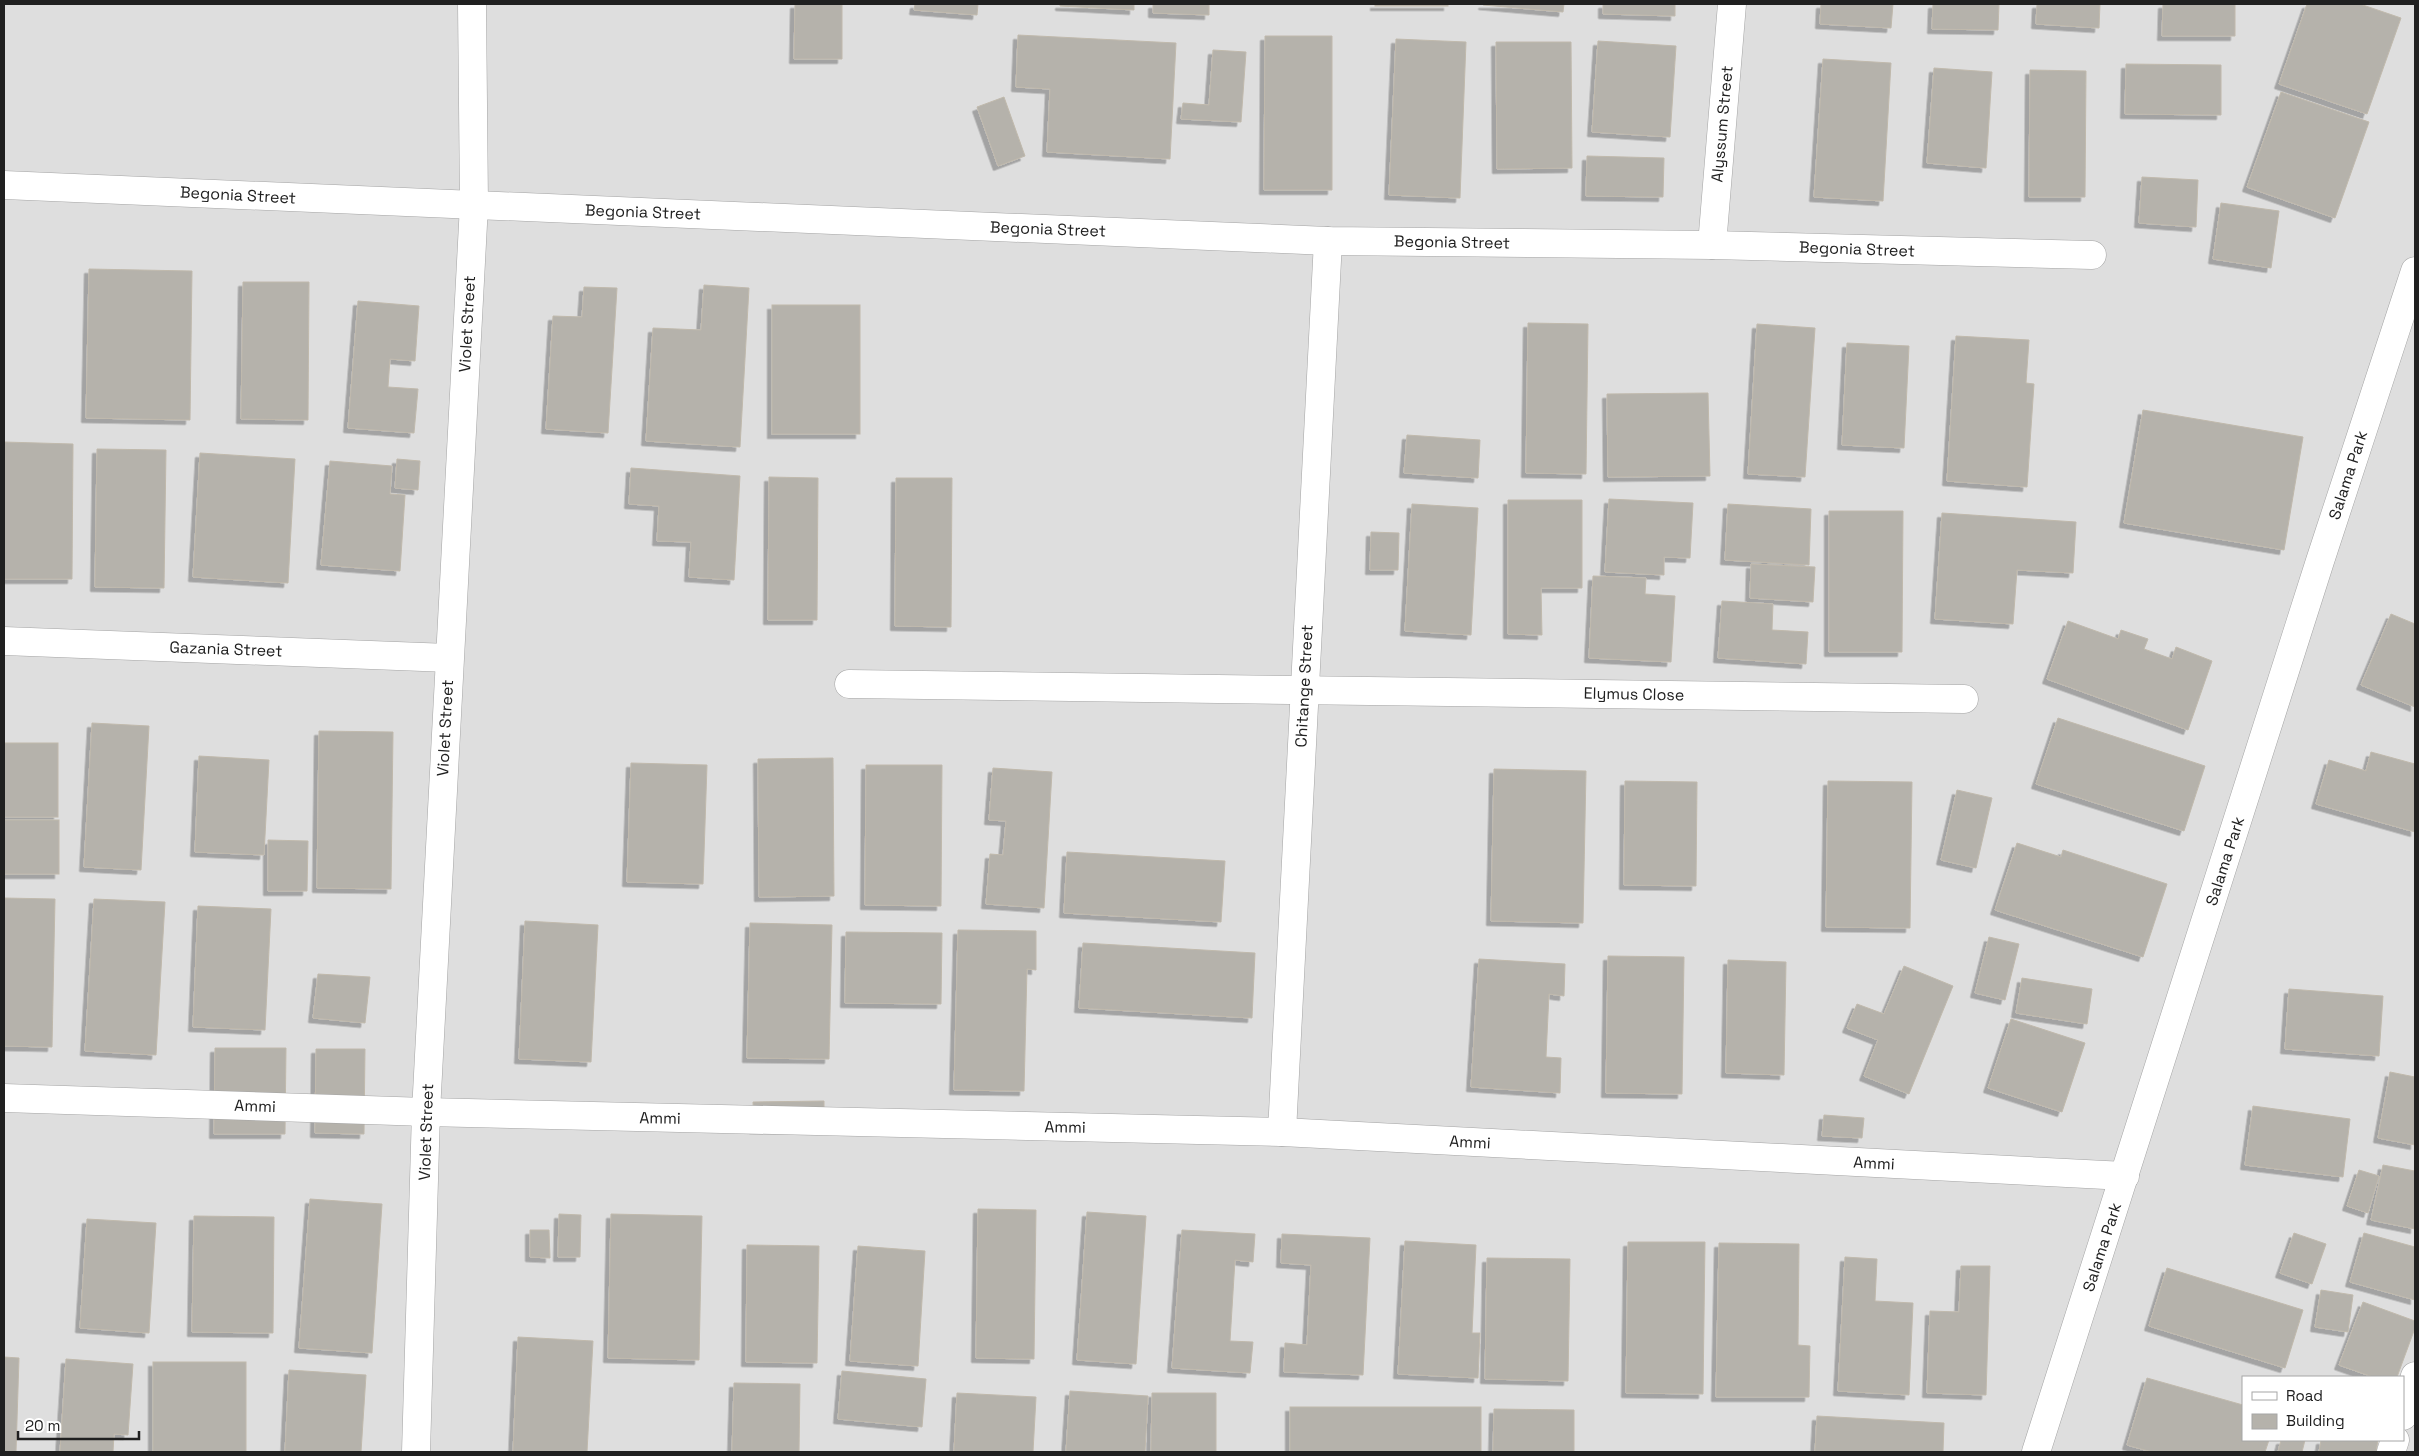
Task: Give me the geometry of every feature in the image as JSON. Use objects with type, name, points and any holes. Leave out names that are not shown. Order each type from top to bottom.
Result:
[{"type":"street","name":"Violet Street","points":[[416,1452],[426,1112],[474,206],[472,4]]},
{"type":"street","name":"Alyssum Street","points":[[1712,245],[1732,4]]},
{"type":"street","name":"Begonia Street","points":[[4,185],[1328,241],[1712,245],[2092,255]]},
{"type":"street","name":"Chitange Street","points":[[1282,1132],[1328,241]]},
{"type":"street","name":"Salama Park","points":[[2036,1452],[2320,561],[2415,270]]},
{"type":"street","name":"Gazania Street","points":[[4,640],[449,658]]},
{"type":"street","name":"Elymus Close","points":[[849,684],[1964,699]]},
{"type":"street","name":"Ammi","points":[[4,1098],[426,1112],[1282,1132],[2125,1176]]},
{"type":"street","points":[[2404,1413],[2415,1376]]},
{"type":"shaded area","points":[[4,4],[2415,4],[2415,1452],[4,1452]]},
{"type":"building","points":[[795,4],[842,4],[842,59],[794,59]]},
{"type":"building","points":[[915,4],[978,4],[977,15],[914,10]]},
{"type":"building","points":[[1060,4],[1134,4],[1134,10],[1060,6]]},
{"type":"building","points":[[1153,4],[1209,4],[1209,15],[1153,13]]},
{"type":"building","points":[[1375,4],[1448,4],[1448,6],[1375,6]]},
{"type":"building","points":[[1483,4],[1564,4],[1563,12]]},
{"type":"building","points":[[1603,4],[1675,4],[1675,16],[1603,14]]},
{"type":"building","points":[[1821,4],[1893,4],[1891,28],[1820,24]]},
{"type":"building","points":[[1933,4],[1999,4],[1998,30],[1932,29]]},
{"type":"building","points":[[2037,4],[2100,4],[2099,28],[2036,24]]},
{"type":"building","points":[[2163,4],[2235,4],[2235,36],[2162,36]]},
{"type":"building","points":[[2307,4],[2360,4],[2401,18],[2367,114],[2279,84]]},
{"type":"building","points":[[1018,35],[1176,43],[1170,159],[1047,152],[1050,89],[1016,87]]},
{"type":"building","points":[[1265,36],[1332,36],[1332,190],[1264,190]]},
{"type":"building","points":[[1396,39],[1466,42],[1460,198],[1389,195]]},
{"type":"building","points":[[1598,41],[1676,46],[1670,137],[1592,132]]},
{"type":"building","points":[[1496,42],[1571,42],[1572,168],[1497,169]]},
{"type":"building","points":[[1213,50],[1246,52],[1241,122],[1181,119],[1183,103],[1209,105]]},
{"type":"building","points":[[1823,59],[1891,63],[1883,201],[1814,197]]},
{"type":"building","points":[[2126,64],[2221,65],[2221,115],[2125,114]]},
{"type":"building","points":[[1934,68],[1992,72],[1986,168],[1927,163]]},
{"type":"building","points":[[2030,70],[2086,71],[2085,197],[2029,197]]},
{"type":"building","points":[[2281,92],[2369,122],[2335,218],[2247,187]]},
{"type":"building","points":[[1004,97],[1025,156],[998,166],[977,107]]},
{"type":"building","points":[[1587,156],[1664,158],[1663,197],[1586,196]]},
{"type":"building","points":[[2142,177],[2198,180],[2196,227],[2139,223]]},
{"type":"building","points":[[2221,203],[2279,211],[2271,268],[2213,259]]},
{"type":"building","points":[[89,269],[192,271],[190,420],[86,418]]},
{"type":"building","points":[[243,282],[309,282],[308,420],[241,419]]},
{"type":"building","points":[[704,285],[749,288],[740,447],[646,441],[653,328],[701,330]]},
{"type":"building","points":[[584,287],[617,288],[608,433],[546,429],[553,316],[582,317]]},
{"type":"building","points":[[358,301],[419,306],[415,361],[390,359],[388,387],[418,389],[414,433],[348,428]]},
{"type":"building","points":[[772,305],[860,305],[860,434],[772,434]]},
{"type":"building","points":[[1528,323],[1588,324],[1586,474],[1526,473]]},
{"type":"building","points":[[1757,324],[1815,328],[1805,477],[1748,474]]},
{"type":"building","points":[[1956,336],[2029,340],[2026,383],[2034,384],[2027,487],[1947,481]]},
{"type":"building","points":[[1847,343],[1909,346],[1904,448],[1842,445]]},
{"type":"building","points":[[1708,393],[1710,476],[1608,477],[1607,394]]},
{"type":"building","points":[[2143,410],[2303,437],[2284,550],[2124,523]]},
{"type":"building","points":[[1407,435],[1480,440],[1478,478],[1404,473]]},
{"type":"building","points":[[4,442],[73,444],[72,579],[4,579]]},
{"type":"building","points":[[97,449],[166,450],[164,588],[95,587]]},
{"type":"building","points":[[200,453],[295,459],[288,583],[193,577]]},
{"type":"building","points":[[397,459],[420,461],[418,490],[395,488]]},
{"type":"building","points":[[330,461],[392,466],[390,494],[405,495],[400,571],[321,565]]},
{"type":"building","points":[[631,468],[740,476],[734,580],[689,577],[691,542],[657,541],[659,506],[629,504]]},
{"type":"building","points":[[769,477],[818,478],[817,620],[768,620]]},
{"type":"building","points":[[896,478],[952,478],[951,627],[895,626]]},
{"type":"building","points":[[1609,499],[1693,503],[1690,558],[1664,557],[1664,575],[1605,572]]},
{"type":"building","points":[[1508,500],[1582,500],[1582,588],[1541,588],[1542,635],[1508,634]]},
{"type":"building","points":[[1412,504],[1478,508],[1471,635],[1405,631]]},
{"type":"building","points":[[1728,504],[1811,509],[1809,565],[1725,560]]},
{"type":"building","points":[[1829,511],[1903,511],[1902,652],[1829,652]]},
{"type":"building","points":[[1942,513],[2076,522],[2073,573],[2017,570],[2013,624],[1935,619]]},
{"type":"building","points":[[1371,532],[1399,533],[1398,570],[1370,570]]},
{"type":"building","points":[[1751,564],[1815,567],[1813,602],[1750,598]]},
{"type":"building","points":[[1593,576],[1646,578],[1645,594],[1675,596],[1671,662],[1589,658]]},
{"type":"building","points":[[1722,601],[1773,604],[1772,630],[1808,632],[1806,664],[1718,658]]},
{"type":"building","points":[[2391,614],[2415,624],[2415,707],[2361,685]]},
{"type":"building","points":[[2068,621],[2118,639],[2121,630],[2148,639],[2144,649],[2172,659],[2176,647],[2212,661],[2188,730],[2047,679]]},
{"type":"building","points":[[2058,718],[2205,766],[2184,831],[2036,784]]},
{"type":"building","points":[[92,723],[149,726],[141,870],[84,867]]},
{"type":"building","points":[[319,731],[393,732],[391,889],[317,888]]},
{"type":"building","points":[[4,743],[58,743],[58,817],[4,817]]},
{"type":"building","points":[[2371,752],[2415,764],[2415,832],[2316,804],[2329,760],[2366,771]]},
{"type":"building","points":[[199,756],[269,760],[264,855],[195,852]]},
{"type":"building","points":[[833,758],[834,896],[759,897],[758,759]]},
{"type":"building","points":[[631,763],[707,765],[703,884],[627,882]]},
{"type":"building","points":[[866,765],[942,765],[941,906],[865,905]]},
{"type":"building","points":[[993,768],[1052,772],[1044,908],[986,904],[990,854],[1003,855],[1006,821],[989,820]]},
{"type":"building","points":[[1494,769],[1586,771],[1583,923],[1491,921]]},
{"type":"building","points":[[1625,781],[1697,782],[1696,886],[1624,885]]},
{"type":"building","points":[[1828,781],[1912,782],[1910,928],[1826,927]]},
{"type":"building","points":[[1957,790],[1992,798],[1976,868],[1941,860]]},
{"type":"building","points":[[4,820],[59,820],[59,874],[4,874]]},
{"type":"building","points":[[268,840],[308,841],[307,891],[268,891]]},
{"type":"building","points":[[2017,843],[2061,857],[2063,850],[2167,884],[2143,957],[1995,910]]},
{"type":"building","points":[[1067,852],[1225,861],[1221,922],[1064,913]]},
{"type":"building","points":[[4,898],[55,899],[52,1047],[4,1046]]},
{"type":"building","points":[[94,899],[165,902],[156,1055],[85,1051]]},
{"type":"building","points":[[198,906],[271,909],[265,1030],[193,1027]]},
{"type":"building","points":[[525,921],[598,925],[591,1062],[519,1059]]},
{"type":"building","points":[[750,923],[832,925],[829,1059],[747,1058]]},
{"type":"building","points":[[958,930],[1036,931],[1036,970],[1027,969],[1024,1091],[954,1090]]},
{"type":"building","points":[[846,932],[942,933],[941,1004],[845,1003]]},
{"type":"building","points":[[1989,937],[2019,944],[2005,1000],[1975,993]]},
{"type":"building","points":[[1083,943],[1255,953],[1252,1018],[1079,1008]]},
{"type":"building","points":[[1608,956],[1684,957],[1682,1094],[1606,1093]]},
{"type":"building","points":[[1479,959],[1565,964],[1564,996],[1549,994],[1546,1057],[1561,1058],[1560,1093],[1471,1087]]},
{"type":"building","points":[[1728,960],[1786,962],[1784,1075],[1726,1073]]},
{"type":"building","points":[[1904,966],[1953,986],[1909,1094],[1864,1076],[1878,1040],[1847,1028],[1857,1004],[1884,1014]]},
{"type":"building","points":[[318,974],[370,977],[365,1023],[313,1018]]},
{"type":"building","points":[[2022,978],[2092,989],[2087,1024],[2016,1013]]},
{"type":"building","points":[[2289,989],[2383,996],[2379,1056],[2285,1049]]},
{"type":"building","points":[[2011,1019],[2085,1043],[2062,1112],[1988,1088]]},
{"type":"building","points":[[215,1048],[286,1048],[285,1134],[214,1134]]},
{"type":"building","points":[[316,1049],[365,1049],[364,1134],[315,1133]]},
{"type":"building","points":[[2390,1072],[2415,1077],[2415,1145],[2378,1138]]},
{"type":"building","points":[[824,1101],[824,1129],[754,1129],[753,1102]]},
{"type":"building","points":[[2253,1106],[2350,1119],[2343,1177],[2245,1165]]},
{"type":"building","points":[[1824,1115],[1864,1118],[1862,1138],[1822,1136]]},
{"type":"building","points":[[2383,1165],[2415,1171],[2415,1229],[2371,1220]]},
{"type":"building","points":[[2359,1170],[2379,1176],[2368,1213],[2347,1206]]},
{"type":"building","points":[[310,1199],[382,1204],[372,1353],[299,1348]]},
{"type":"building","points":[[978,1209],[1036,1210],[1034,1359],[976,1358]]},
{"type":"building","points":[[1087,1212],[1146,1216],[1136,1364],[1077,1360]]},
{"type":"building","points":[[559,1214],[581,1215],[580,1257],[558,1257]]},
{"type":"building","points":[[611,1214],[702,1216],[699,1360],[608,1358]]},
{"type":"building","points":[[194,1216],[274,1217],[273,1333],[192,1332]]},
{"type":"building","points":[[87,1219],[156,1223],[149,1333],[80,1328]]},
{"type":"building","points":[[530,1230],[549,1230],[550,1258],[530,1257]]},
{"type":"building","points":[[1182,1230],[1255,1234],[1253,1262],[1235,1260],[1230,1341],[1253,1342],[1250,1373],[1172,1368]]},
{"type":"building","points":[[2294,1233],[2326,1244],[2312,1284],[2280,1273]]},
{"type":"building","points":[[2364,1233],[2415,1247],[2415,1300],[2350,1282]]},
{"type":"building","points":[[1282,1234],[1370,1238],[1363,1375],[1284,1372],[1285,1343],[1307,1345],[1311,1265],[1281,1263]]},
{"type":"building","points":[[1405,1241],[1476,1245],[1472,1333],[1480,1333],[1478,1378],[1398,1374]]},
{"type":"building","points":[[1628,1242],[1705,1242],[1703,1394],[1626,1393]]},
{"type":"building","points":[[1719,1243],[1799,1244],[1798,1345],[1810,1346],[1809,1397],[1716,1397]]},
{"type":"building","points":[[747,1245],[819,1246],[817,1363],[746,1362]]},
{"type":"building","points":[[858,1246],[925,1251],[918,1366],[850,1361]]},
{"type":"building","points":[[1845,1257],[1877,1259],[1875,1301],[1913,1303],[1909,1395],[1838,1391]]},
{"type":"building","points":[[1487,1258],[1570,1259],[1568,1381],[1485,1379]]},
{"type":"building","points":[[1961,1266],[1990,1266],[1986,1395],[1927,1393],[1930,1311],[1959,1312]]},
{"type":"building","points":[[2167,1268],[2303,1310],[2285,1368],[2149,1326]]},
{"type":"building","points":[[2321,1290],[2353,1295],[2348,1332],[2315,1327]]},
{"type":"building","points":[[2363,1302],[2415,1321],[2415,1328],[2397,1376],[2370,1376],[2339,1365]]},
{"type":"building","points":[[518,1337],[593,1341],[587,1452],[513,1452]]},
{"type":"building","points":[[4,1357],[19,1358],[16,1452],[4,1452]]},
{"type":"building","points":[[66,1359],[133,1364],[128,1435],[114,1434],[113,1452],[60,1452]]},
{"type":"building","points":[[153,1362],[246,1362],[246,1452],[153,1452]]},
{"type":"building","points":[[289,1370],[366,1375],[361,1452],[285,1452]]},
{"type":"building","points":[[842,1371],[926,1379],[922,1427],[838,1419]]},
{"type":"building","points":[[2147,1378],[2242,1405],[2242,1441],[2269,1441],[2265,1452],[2152,1452],[2127,1445]]},
{"type":"building","points":[[734,1383],[800,1384],[799,1452],[732,1452]]},
{"type":"building","points":[[1070,1391],[1148,1396],[1145,1452],[1066,1452]]},
{"type":"building","points":[[957,1393],[1036,1397],[1033,1452],[954,1452]]},
{"type":"building","points":[[1152,1393],[1216,1393],[1216,1452],[1151,1452]]},
{"type":"building","points":[[1290,1407],[1481,1407],[1481,1452],[1290,1452]]},
{"type":"building","points":[[1494,1409],[1574,1410],[1574,1452],[1493,1452]]},
{"type":"building","points":[[1817,1416],[1944,1423],[1943,1452],[1815,1452]]},
{"type":"building","points":[[2281,1441],[2305,1441],[2302,1452],[2278,1452]]},
{"type":"building","points":[[2321,1441],[2378,1441],[2376,1452],[2319,1452]]}]
